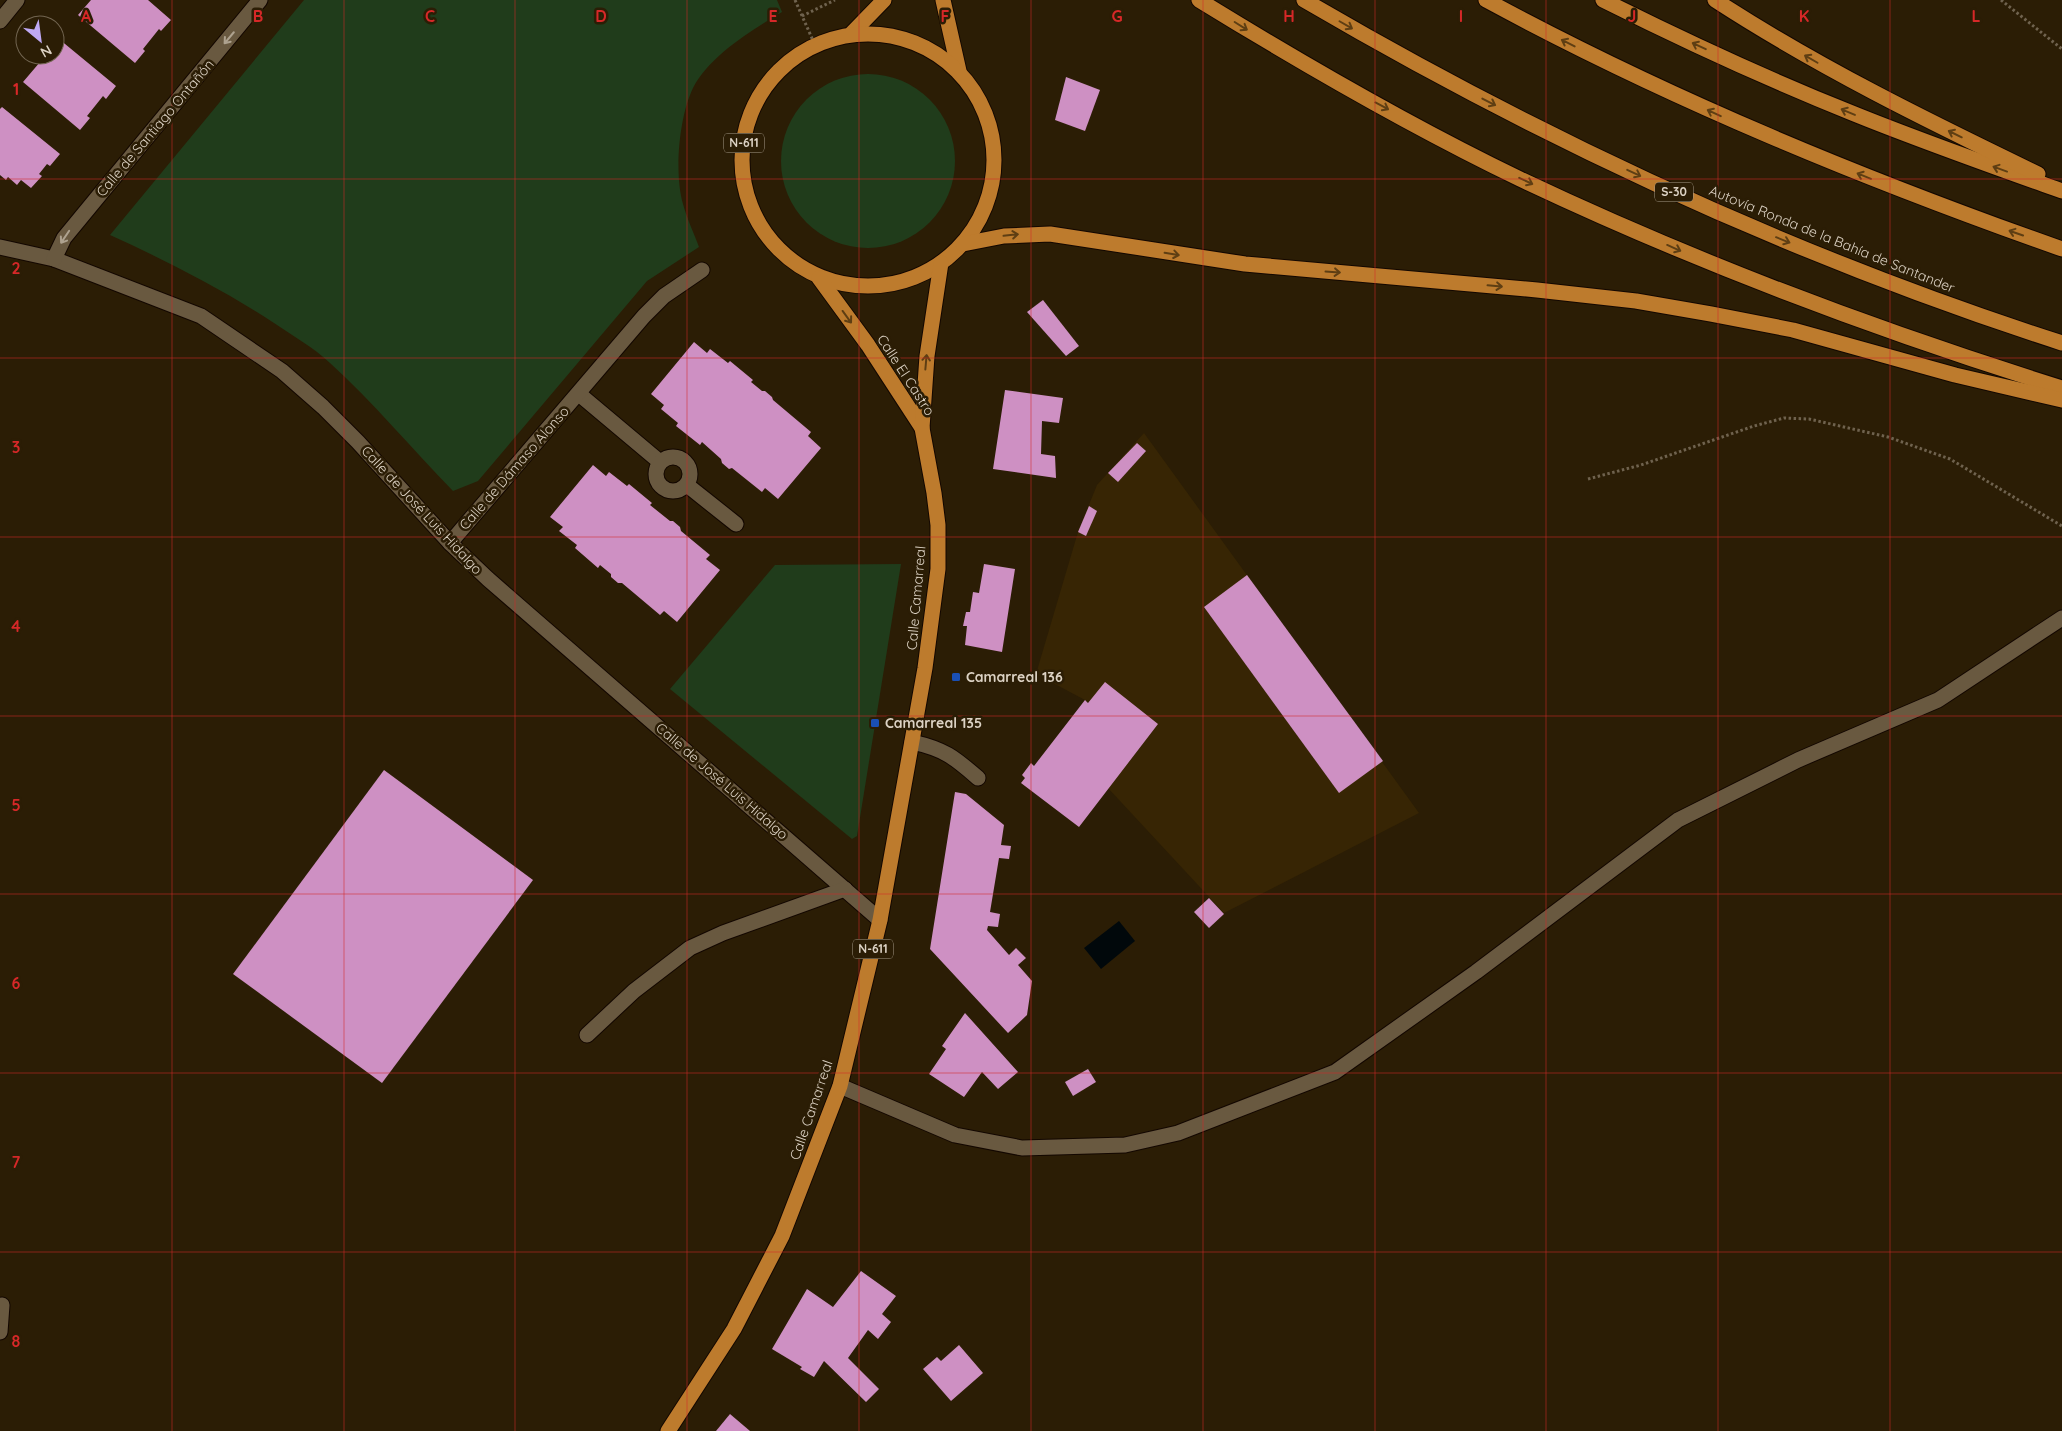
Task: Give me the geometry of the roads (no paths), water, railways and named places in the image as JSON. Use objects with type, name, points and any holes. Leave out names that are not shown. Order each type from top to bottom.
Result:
[{"type":"highway","name":"N-611","points":[[852,33],[884,0]]},
{"type":"highway","name":"N-611","points":[[943,0],[959,71]]},
{"type":"highway","points":[[1199,0],[1353,90],[1518,178],[1600,216],[1692,256],[1798,298],[1957,355],[2062,388]]},
{"type":"highway","name":"Autovía Ronda de la Bahía de Santander","points":[[1304,0],[1438,76],[1527,122],[1681,196],[1846,265],[1959,308],[2062,343]]},
{"type":"highway","points":[[1486,0],[1656,86],[1736,123],[1900,191],[2062,249]]},
{"type":"highway","points":[[1603,0],[1748,69],[1851,113],[1944,149],[2062,191]]},
{"type":"highway","points":[[1715,0],[1770,35],[1879,95],[2062,185]]},
{"type":"highway","name":"N-611","points":[[852,33],[886,33],[913,41],[944,59],[959,71],[970,85],[988,118],[994,152],[991,189],[978,223],[963,244],[941,263],[925,272],[890,286],[857,286],[819,278],[788,257],[768,238],[748,202],[743,179],[743,150],[747,124],[760,95],[786,64],[815,45],[852,33]]},
{"type":"highway","points":[[963,244],[1004,236],[1050,234],[1244,264],[1536,290],[1636,301],[1793,330],[1955,374],[2062,400]]},
{"type":"highway","name":"Calle El Castro","points":[[922,428],[927,356],[941,263]]},
{"type":"highway","name":"Calle El Castro","points":[[819,278],[868,345],[922,428]]},
{"type":"highway","name":"Calle Camarreal","points":[[668,1431],[734,1329],[782,1236],[840,1086],[880,920],[928,649],[938,569],[938,525],[922,428]]},
{"type":"street","points":[[0,21],[17,0]]},
{"type":"street","name":"Calle de Santiago Ontañón","points":[[54,259],[64,238],[260,0]]},
{"type":"street","name":"Calle de José Luis Hidalgo","points":[[0,247],[54,259],[201,316],[282,372],[323,407],[358,442],[450,543],[488,579],[880,920]]},
{"type":"street","name":"Calle de Dámaso Alonso","points":[[450,543],[644,316],[664,296],[702,270]]},
{"type":"street","name":"Calle de Dámaso Alonso","points":[[578,394],[660,462]]},
{"type":"street","points":[[668,457],[677,457],[686,461],[690,468],[691,478],[679,491],[670,491],[662,487],[656,479],[656,470],[660,462],[668,457]]},
{"type":"street","points":[[686,485],[736,524]]},
{"type":"street","points":[[840,1086],[955,1135],[1022,1148],[1125,1145],[1178,1133],[1335,1072],[1476,972],[1678,820],[1798,760],[1938,700],[2062,618]]},
{"type":"street","points":[[912,742],[935,747],[952,755],[978,778]]},
{"type":"street","points":[[587,1034],[634,991],[690,948],[723,933],[845,889]]},
{"type":"street","points":[[0,1332],[2,1305]]},
{"type":"place","name":"Camarreal 136","points":[[956,677]]},
{"type":"place","name":"Camarreal 135","points":[[875,723]]}]
